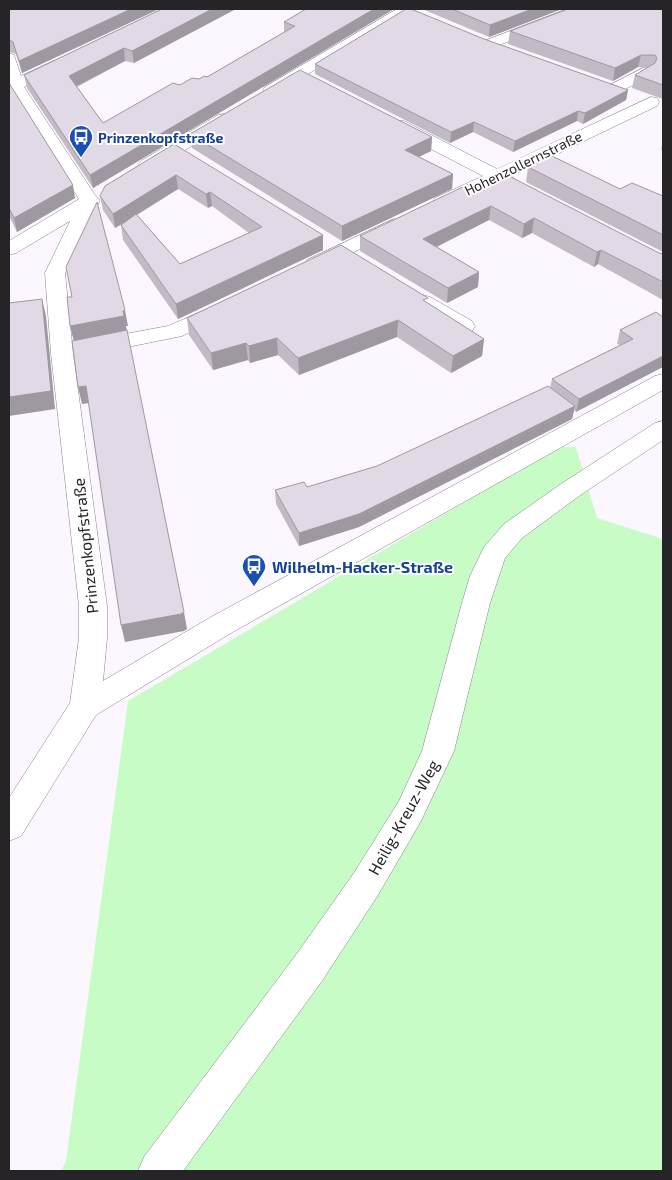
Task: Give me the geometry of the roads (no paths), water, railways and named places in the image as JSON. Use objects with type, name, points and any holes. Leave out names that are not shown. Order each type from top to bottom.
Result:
[{"type":"street","points":[[257,99],[406,9],[423,16]]},
{"type":"street","points":[[490,44],[579,9]]},
{"type":"street","points":[[473,37],[507,51]]},
{"type":"street","points":[[15,85],[76,56]]},
{"type":"street","points":[[9,58],[15,85],[97,196],[9,249]]},
{"type":"street","points":[[614,89],[645,72]]},
{"type":"street","points":[[299,74],[316,83]]},
{"type":"street","points":[[597,82],[657,104]]},
{"type":"street","name":"Hohenzollernstraße","points":[[298,272],[350,256],[419,213],[657,104]]},
{"type":"street","points":[[136,172],[241,109]]},
{"type":"street","points":[[385,118],[523,189]]},
{"type":"street","points":[[174,148],[191,159]]},
{"type":"street","name":"Prinzenkopfstraße","points":[[85,706],[93,638],[93,606],[62,353],[55,273],[97,196]]},
{"type":"street","points":[[325,241],[350,256]]},
{"type":"street","points":[[407,291],[464,326]]},
{"type":"street","points":[[62,353],[174,331],[236,302]]},
{"type":"street","points":[[9,826],[85,706],[220,626],[663,380]]},
{"type":"street","name":"Heilig-Kreuz-Weg","points":[[158,1171],[309,968],[366,884],[410,811],[438,751],[476,603],[493,554],[513,532],[570,490],[663,429]]},
{"type":"place","name":"Prinzenkopfstraße","points":[[81,158]]},
{"type":"place","name":"Wilhelm-Hacker-Straße","points":[[254,587]]}]
